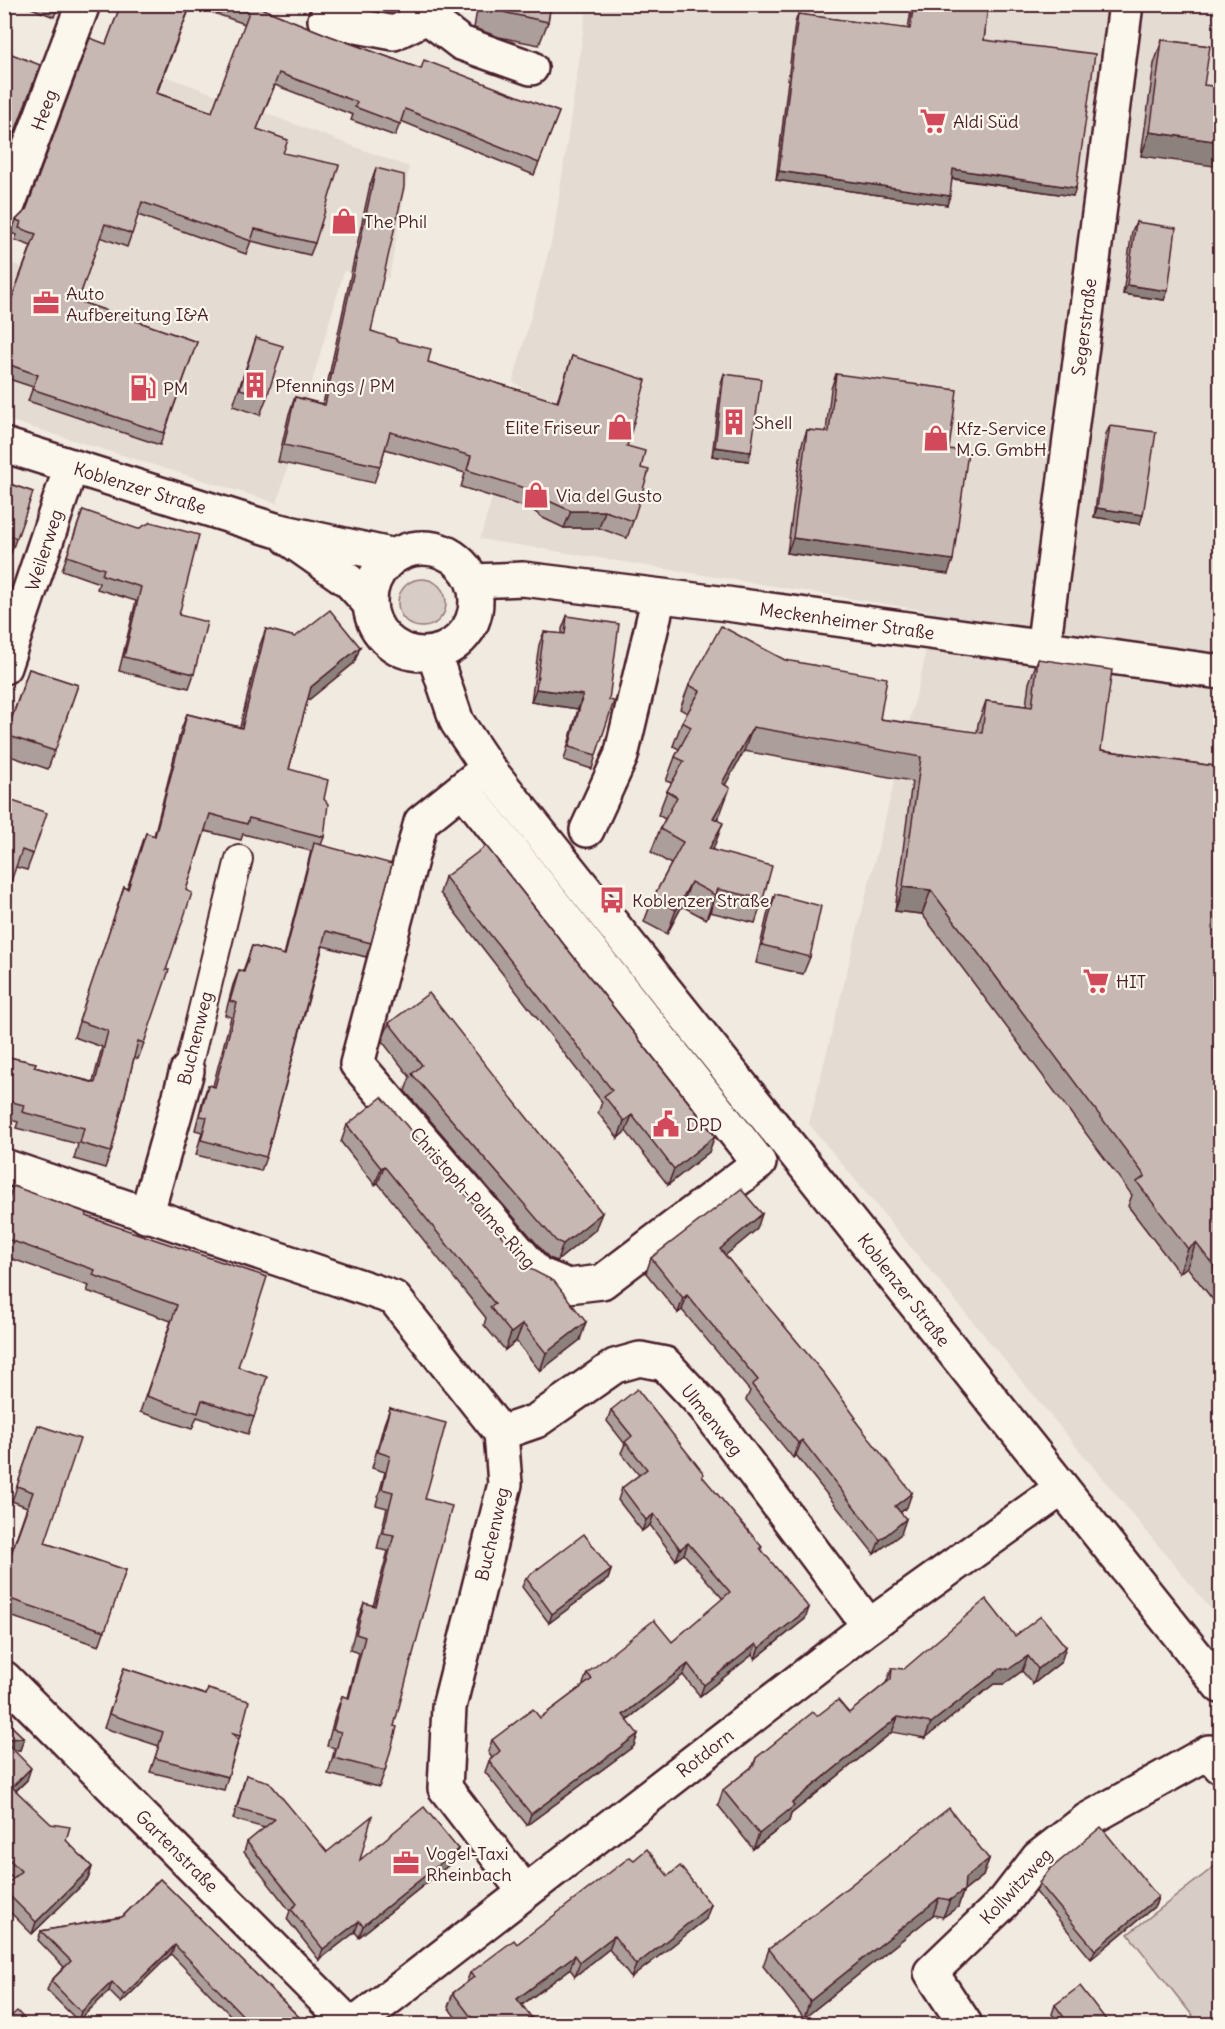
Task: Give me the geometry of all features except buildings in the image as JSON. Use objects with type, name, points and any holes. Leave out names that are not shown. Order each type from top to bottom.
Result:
[{"type":"street","name":"Heeg","points":[[4,216],[82,4]]},
{"type":"street","name":"Segerstraße","points":[[1043,649],[1126,4]]},
{"type":"street","points":[[325,20],[394,33],[429,11],[461,43],[531,68]]},
{"type":"street","name":"Koblenzer Straße","points":[[4,445],[275,530],[395,556]]},
{"type":"street","name":"Weilerweg","points":[[4,667],[72,466]]},
{"type":"street","name":"Koblenzer Straße","points":[[275,530],[349,581],[369,603]]},
{"type":"street","points":[[422,548],[431,548],[449,554],[464,566],[474,581],[477,600],[475,619],[466,635],[452,647],[434,654],[415,655],[398,649],[383,637],[374,622],[369,603],[376,576],[395,556],[422,548]]},
{"type":"street","name":"Meckenheimer Straße","points":[[474,581],[523,579],[1221,672]]},
{"type":"street","points":[[587,830],[621,756],[659,596]]},
{"type":"street","name":"Koblenzer Straße","points":[[434,654],[457,722],[488,768],[1221,1686]]},
{"type":"street","name":"Christoph-Palme-Ring","points":[[488,768],[421,822],[357,1064],[538,1274],[568,1286],[602,1282],[759,1162]]},
{"type":"street","points":[[462,789],[759,1162],[786,1141]]},
{"type":"street","name":"Buchenweg","points":[[146,1216],[187,1071],[239,859]]},
{"type":"street","points":[[4,1166],[146,1216],[394,1298],[501,1432]]},
{"type":"street","name":"Ulmenweg","points":[[501,1432],[536,1421],[615,1366],[640,1359],[665,1364],[705,1407],[869,1626]]},
{"type":"street","name":"Buchenweg","points":[[501,1432],[505,1484],[449,1707],[445,1788],[525,1892]]},
{"type":"street","name":"Rotdorn","points":[[354,2025],[869,1626],[1062,1488]]},
{"type":"street","name":"Gartenstraße","points":[[4,1678],[349,2025]]},
{"type":"street","name":"Kollwitzweg","points":[[965,2025],[931,1972],[1004,1902],[1038,1858],[1087,1820],[1209,1752],[1221,1766]]},
{"type":"shaded area","points":[[1059,4],[1134,15],[1136,5],[1220,5],[1220,1620],[809,1124],[924,663],[929,611],[480,539],[524,389],[513,382],[554,232],[587,5]]},
{"type":"shaded area","points":[[160,74],[409,167],[389,278],[344,271],[277,503],[5,419],[4,261],[82,287]]},
{"type":"shaded area","points":[[417,579],[427,579],[439,586],[446,598],[446,608],[439,620],[427,627],[417,627],[402,616],[398,608],[398,598],[409,583]]},
{"type":"shaded area","points":[[1220,1862],[1220,2024],[1199,2024],[1128,1934]]},
{"type":"place","name":"Aldi Süd","points":[[933,121]]},
{"type":"place","name":"The Phil","points":[[344,221]]},
{"type":"place","name":"Auto Aufbereitung I&A","points":[[46,303]]},
{"type":"place","name":"Pfennings / PM","points":[[255,385]]},
{"type":"place","name":"PM","points":[[143,388]]},
{"type":"place","name":"Shell","points":[[734,422]]},
{"type":"place","name":"Elite Friseur","points":[[620,427]]},
{"type":"place","name":"Kfz-Service M.G. GmbH","points":[[936,438]]},
{"type":"place","name":"Via del Gusto","points":[[536,495]]},
{"type":"place","name":"Koblenzer Straße","points":[[612,900]]},
{"type":"place","name":"HIT","points":[[1096,981]]},
{"type":"place","name":"DPD","points":[[666,1124]]},
{"type":"place","name":"Vogel-Taxi Rheinbach","points":[[406,1863]]}]
